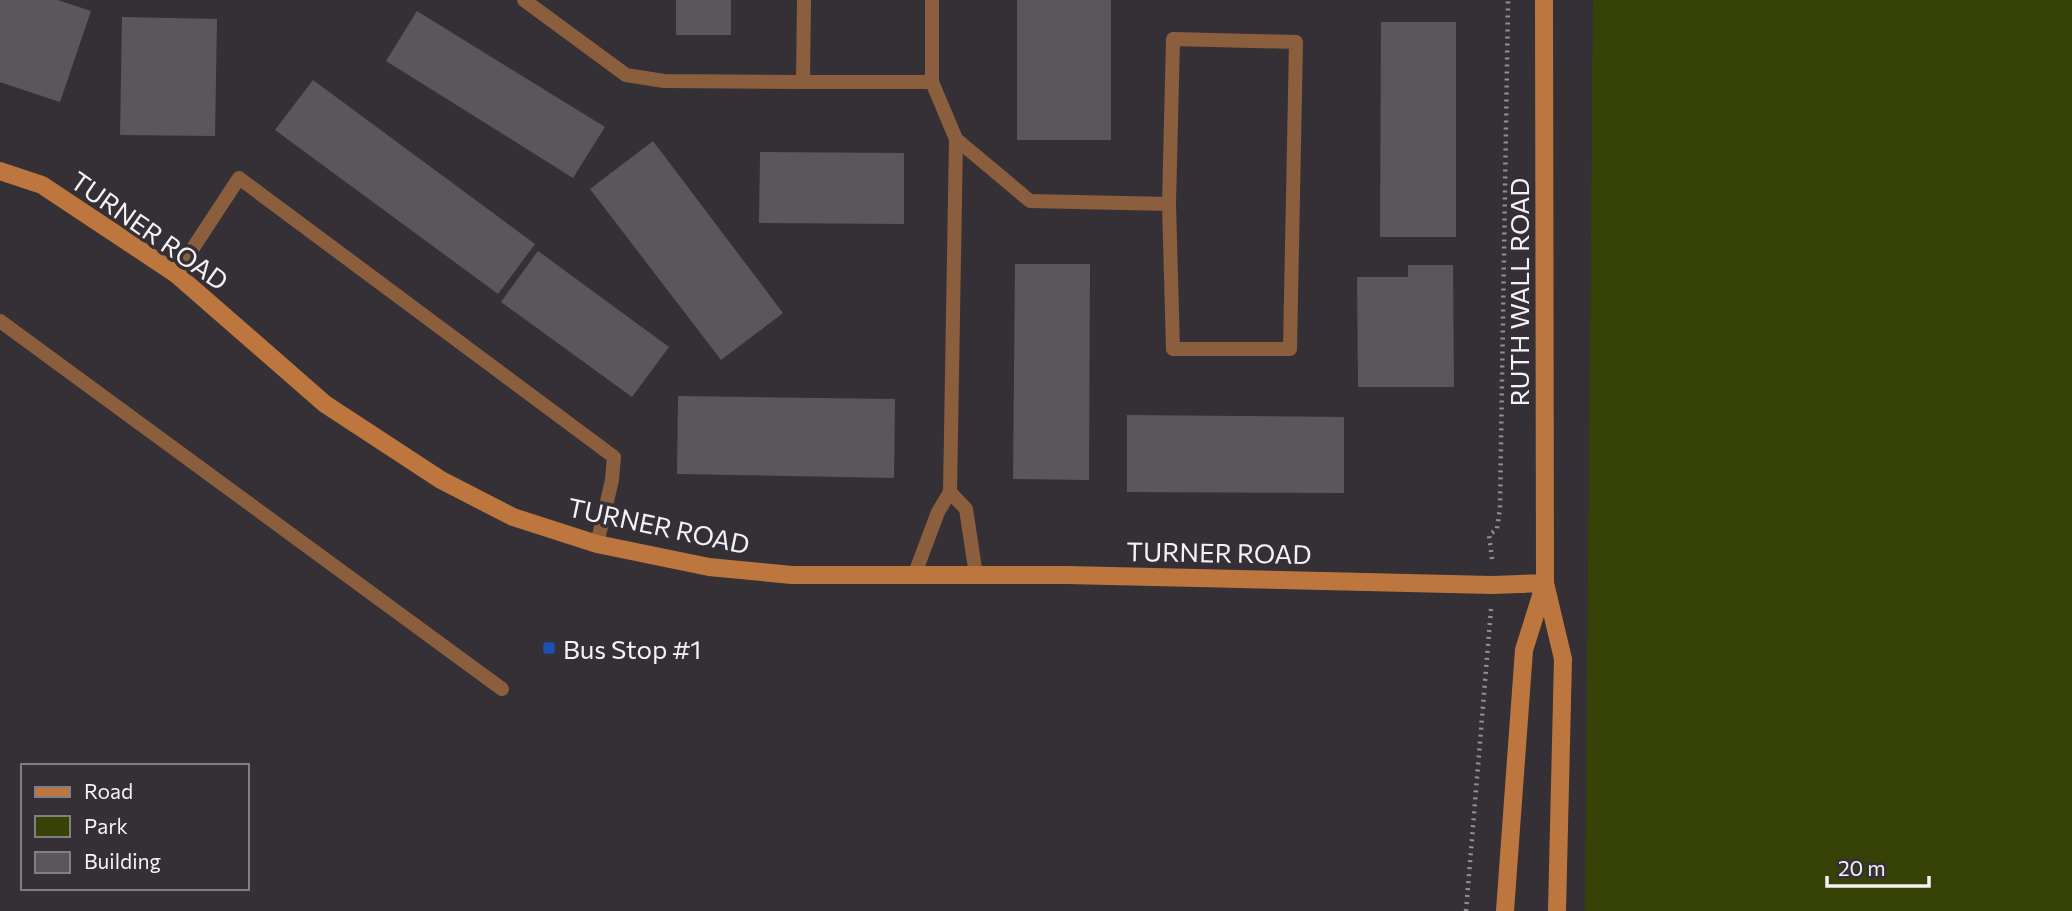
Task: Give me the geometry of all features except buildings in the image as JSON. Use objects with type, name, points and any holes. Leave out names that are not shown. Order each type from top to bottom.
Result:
[{"type":"street","name":"RUTH WALL ROAD","points":[[1544,0],[1545,583],[1563,659],[1557,911]]},
{"type":"street","name":"TURNER ROAD","points":[[0,171],[42,185],[176,274],[325,404],[441,480],[513,517],[597,544],[709,567],[792,575],[975,575],[1492,585],[1545,583]]},
{"type":"street","name":"RUTH WALL ROAD","points":[[1506,911],[1524,650],[1545,583]]},
{"type":"lane","points":[[524,0],[626,75],[664,81],[932,82]]},
{"type":"lane","points":[[803,82],[804,0]]},
{"type":"lane","points":[[914,576],[938,512],[950,492],[956,139],[932,82],[932,0]]},
{"type":"lane","points":[[1173,39],[1296,42],[1290,349],[1173,349],[1169,204],[1173,39]]},
{"type":"lane","points":[[956,139],[1030,201],[1169,204]]},
{"type":"lane","points":[[176,274],[239,178],[614,457],[612,480],[597,544]]},
{"type":"lane","points":[[0,321],[502,689]]},
{"type":"lane","points":[[950,492],[966,509],[975,575]]},
{"type":"path","points":[[1466,911],[1488,673],[1492,585],[1489,536],[1497,529],[1500,508],[1508,0]]},
{"type":"green space","points":[[1593,0],[2072,0],[2072,911],[1585,911]]},
{"type":"place","name":"Bus Stop #1","points":[[549,648]]}]
